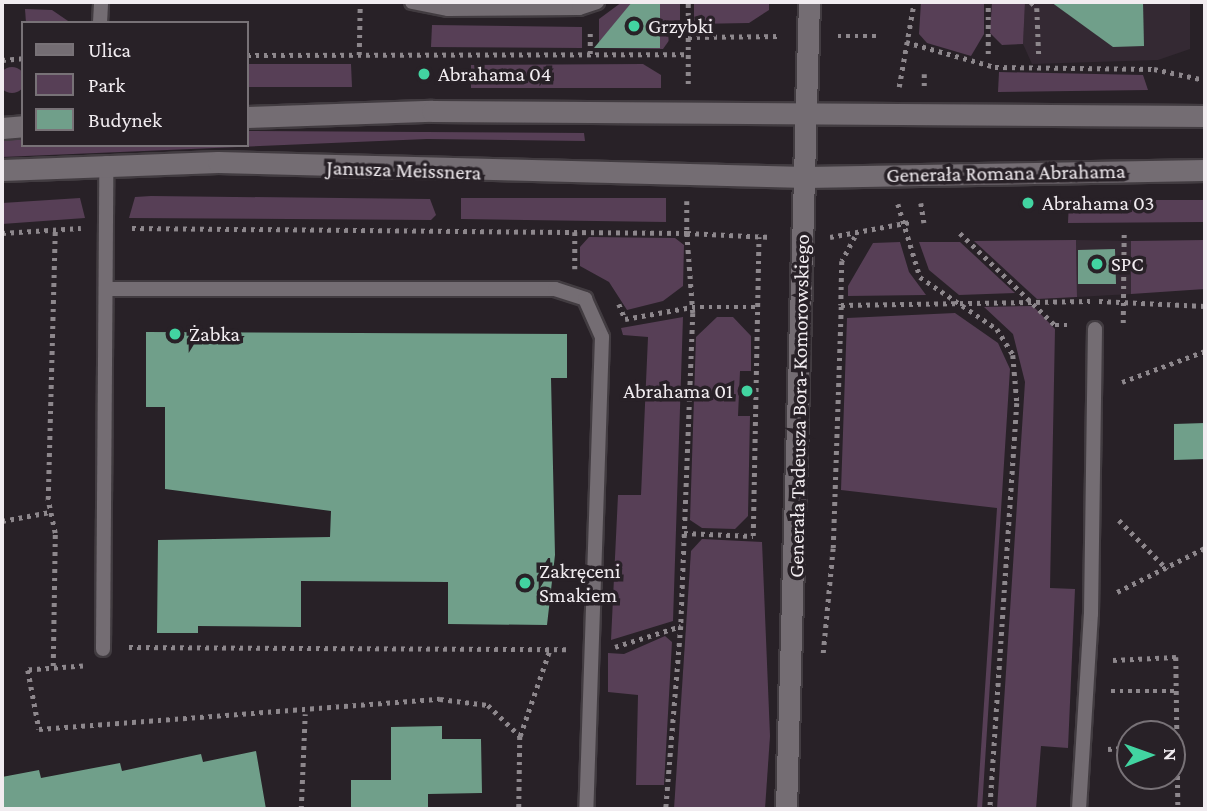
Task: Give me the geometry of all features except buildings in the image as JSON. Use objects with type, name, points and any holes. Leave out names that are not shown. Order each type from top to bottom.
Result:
[{"type":"street","name":"Generała Tadeusza Bora-Komorowskiego","points":[[786,809],[809,2]]},
{"type":"street","points":[[248,117],[807,112],[899,116],[1205,116]]},
{"type":"street","points":[[2,128],[21,126]]},
{"type":"street","name":"Janusza Meissnera","points":[[2,170],[106,163],[806,177]]},
{"type":"street","name":"Generała Romana Abrahama","points":[[806,177],[1205,170]]},
{"type":"lane","points":[[100,21],[101,2]]},
{"type":"lane","points":[[412,2],[448,9],[579,8],[597,2]]},
{"type":"lane","points":[[103,649],[106,163]]},
{"type":"lane","points":[[106,289],[555,289],[585,299],[602,337],[586,809]]},
{"type":"lane","points":[[1079,809],[1091,614],[1095,329]]},
{"type":"path","points":[[359,55],[360,2]]},
{"type":"path","points":[[688,2],[688,90]]},
{"type":"path","points":[[899,116],[906,42],[914,2]]},
{"type":"path","points":[[988,2],[988,54]]},
{"type":"path","points":[[1031,2],[1037,8],[1039,57]]},
{"type":"path","points":[[590,21],[590,54]]},
{"type":"path","points":[[688,37],[769,36]]},
{"type":"path","points":[[865,36],[879,36]]},
{"type":"path","points":[[906,42],[995,67],[1154,69],[1205,80]]},
{"type":"path","points":[[248,55],[688,54]]},
{"type":"path","points":[[2,60],[21,58]]},
{"type":"path","points":[[899,175],[905,224],[920,277],[1004,337],[1016,381],[990,809]]},
{"type":"path","points":[[666,809],[684,533],[692,307],[687,195]]},
{"type":"path","points":[[921,196],[924,223]]},
{"type":"path","points":[[844,237],[911,222]]},
{"type":"path","points":[[52,666],[50,512],[55,227]]},
{"type":"path","points":[[2,233],[55,227],[88,228]]},
{"type":"path","points":[[128,240],[128,228],[687,233],[762,237],[758,307],[754,536],[684,533]]},
{"type":"path","points":[[960,233],[1055,325],[1095,329]]},
{"type":"path","points":[[822,663],[834,548],[842,261],[855,236]]},
{"type":"path","points":[[841,305],[974,303]]},
{"type":"path","points":[[629,318],[692,307],[758,307]]},
{"type":"path","points":[[1122,382],[1205,351]]},
{"type":"path","points":[[2,521],[50,512]]},
{"type":"path","points":[[1119,520],[1167,569]]},
{"type":"path","points":[[1117,592],[1205,548]]},
{"type":"path","points":[[126,633],[126,656]]},
{"type":"path","points":[[126,647],[448,649]]},
{"type":"path","points":[[519,809],[520,736],[550,649]]},
{"type":"path","points":[[1113,660],[1176,657],[1175,720]]},
{"type":"path","points":[[89,666],[52,666],[28,670],[39,729],[245,711],[305,714],[470,701],[488,705],[520,736]]},
{"type":"path","points":[[1111,691],[1176,691]]},
{"type":"path","points":[[301,809],[305,714]]},
{"type":"path","points":[[1107,749],[1116,749]]},
{"type":"path","points":[[1177,790],[1178,809]]},
{"type":"shaded area","points":[[1025,2],[1190,2],[1190,49],[1158,60],[1032,64],[1023,44]]},
{"type":"shaded area","points":[[1076,240],[1131,241],[1131,294],[1077,297]]},
{"type":"green space","points":[[622,2],[680,2],[680,25],[663,49],[599,48],[599,19]]},
{"type":"green space","points":[[694,2],[769,2],[769,10],[749,23],[694,24]]},
{"type":"green space","points":[[921,2],[984,2],[984,34],[971,56],[927,43],[919,34]]},
{"type":"green space","points":[[992,2],[1025,2],[1023,44],[1002,45],[990,33]]},
{"type":"green space","points":[[25,9],[52,10],[68,21],[26,21]]},
{"type":"green space","points":[[432,25],[582,27],[582,48],[431,47]]},
{"type":"green space","points":[[248,64],[351,64],[352,87],[248,87]]},
{"type":"green space","points":[[643,64],[661,75],[661,88],[471,88],[471,65]]},
{"type":"green space","points":[[7,68],[21,71],[21,89],[7,92],[0,85],[0,75]]},
{"type":"green space","points":[[999,72],[1143,75],[1148,90],[998,92]]},
{"type":"green space","points":[[248,131],[584,133],[585,141],[427,139],[248,147]]},
{"type":"green space","points":[[21,138],[21,147],[238,147],[2,157],[2,141]]},
{"type":"green space","points":[[135,197],[430,199],[436,215],[431,220],[129,218]]},
{"type":"green space","points":[[80,198],[85,218],[2,224],[2,203]]},
{"type":"green space","points":[[461,198],[666,198],[666,222],[461,219]]},
{"type":"green space","points":[[1069,200],[1205,200],[1205,222],[1068,223]]},
{"type":"green space","points":[[589,237],[675,238],[684,245],[683,286],[663,301],[627,310],[609,282],[580,266],[580,247]]},
{"type":"green space","points":[[1076,240],[1077,297],[1037,299],[974,241]]},
{"type":"green space","points":[[1205,240],[1205,289],[1131,294],[1131,241]]},
{"type":"green space","points":[[900,242],[909,272],[926,295],[848,296],[848,286],[873,243]]},
{"type":"green space","points":[[919,242],[960,242],[1015,293],[959,295],[929,270]]},
{"type":"green space","points":[[1033,306],[1055,329],[1050,588],[1075,589],[1068,748],[1041,746],[1036,809],[997,809],[1025,382],[1013,334],[984,307]]},
{"type":"green space","points":[[955,313],[998,343],[1010,369],[982,809],[977,809],[997,508],[841,490],[847,318]]},
{"type":"green space","points":[[683,317],[673,621],[611,640],[618,495],[641,495],[648,337],[623,335],[621,328]]},
{"type":"green space","points":[[717,317],[733,317],[751,336],[751,371],[740,371],[738,416],[750,416],[748,516],[735,529],[702,528],[690,520],[696,337]]},
{"type":"green space","points":[[702,539],[762,542],[770,736],[765,809],[674,809],[691,551]]},
{"type":"green space","points":[[665,636],[672,642],[664,785],[636,785],[638,695],[608,692],[608,653],[624,654]]},
{"type":"place","name":"Grzybki","points":[[634,26]]},
{"type":"place","name":"Abrahama 04","points":[[424,74]]},
{"type":"place","name":"Abrahama 03","points":[[1028,203]]},
{"type":"place","name":"SPC","points":[[1097,264]]},
{"type":"place","name":"Żabka","points":[[175,334]]},
{"type":"place","name":"Abrahama 01","points":[[747,391]]},
{"type":"place","name":"Zakręceni Smakiem","points":[[525,583]]}]
